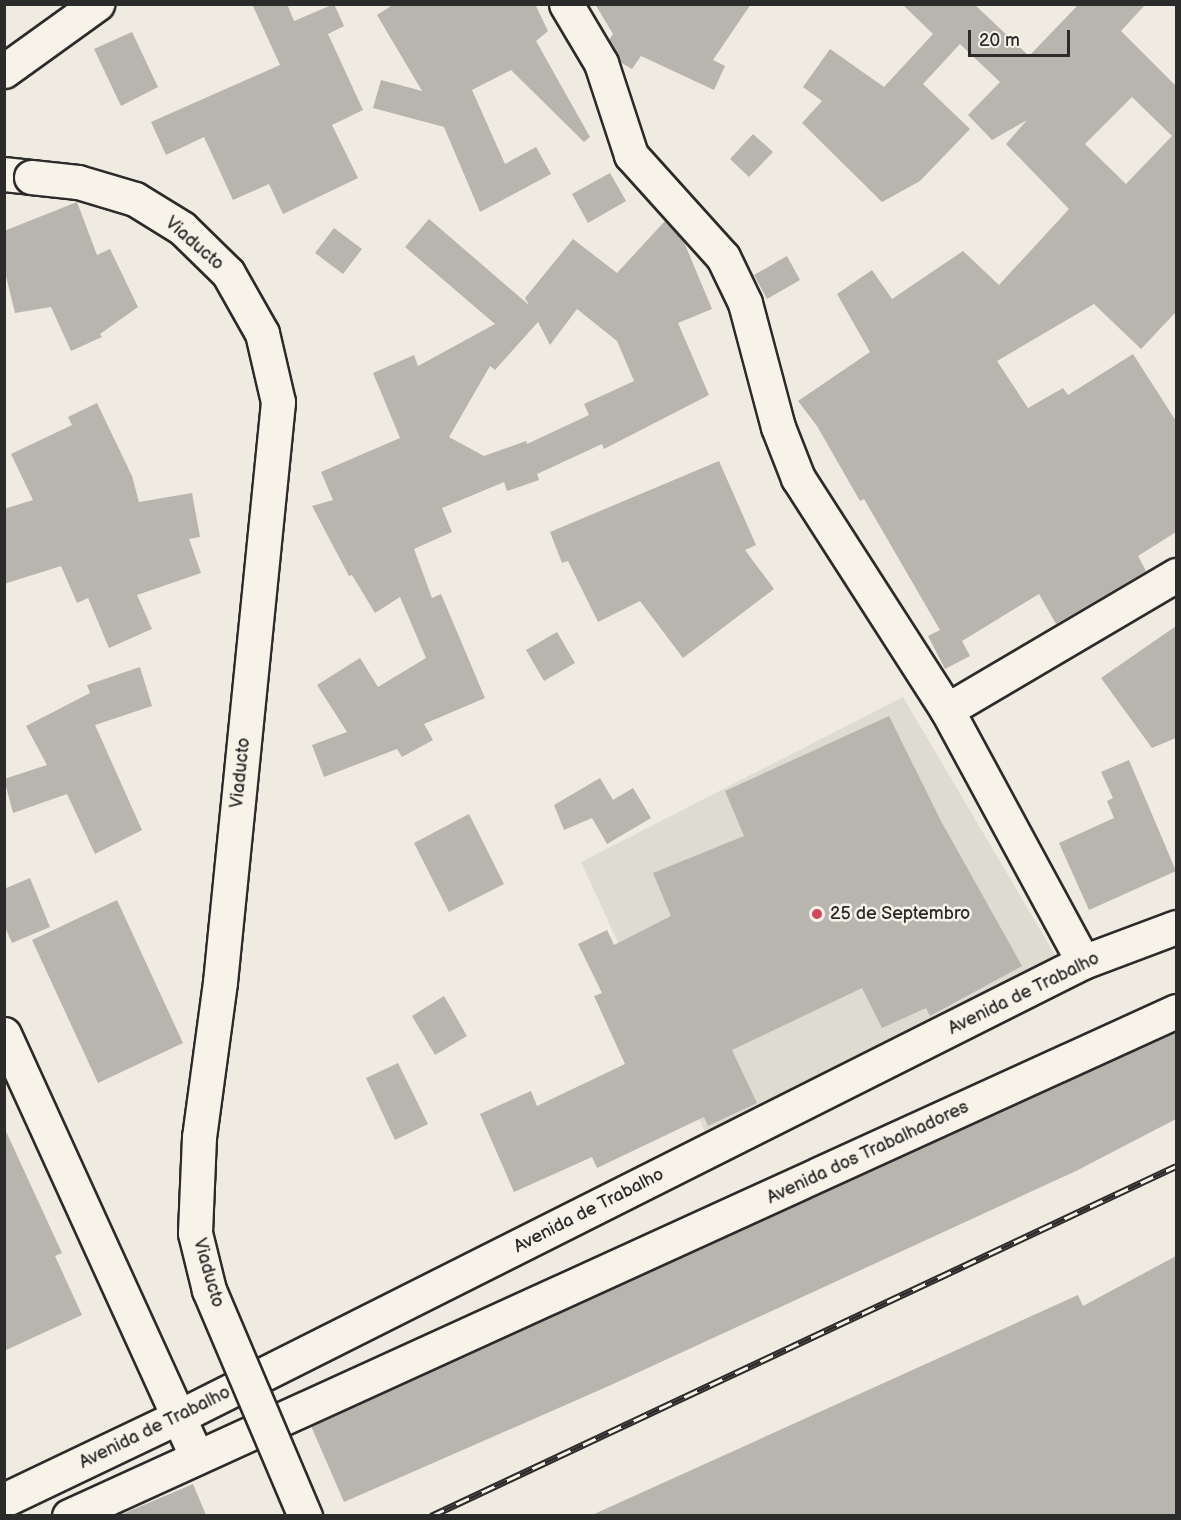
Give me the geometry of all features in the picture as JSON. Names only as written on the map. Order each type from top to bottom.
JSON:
[{"type":"main road","points":[[4,71],[97,4]]},
{"type":"main road","points":[[566,4],[601,63],[631,154],[723,257],[745,303],[778,427],[798,478],[947,710],[1083,963]]},
{"type":"main road","name":"Viaducto","points":[[4,174],[78,182],[135,199],[182,228],[228,273],[262,333],[278,402],[220,982],[199,1137],[195,1233],[209,1290],[305,1515]]},
{"type":"main road","points":[[947,710],[1176,575]]},
{"type":"main road","name":"Avenida de Trabalho","points":[[4,1500],[178,1417],[1083,963],[1176,927]]},
{"type":"main road","name":"Avenida dos Trabalhadores","points":[[196,1455],[558,1293],[1176,1011]]},
{"type":"main road","points":[[4,1034],[196,1455],[69,1515]]},
{"type":"shaded area","name":"25 de Septembro","points":[[903,697],[1061,965],[708,1138],[581,862]]},
{"type":"building","points":[[252,4],[287,4],[294,21],[334,4],[344,26],[328,34],[363,110],[332,125],[358,178],[283,214],[269,184],[233,200],[204,137],[166,155],[151,122],[280,65]]},
{"type":"building","points":[[394,4],[535,4],[548,31],[536,41],[590,137],[584,142],[511,70],[472,90],[505,164],[536,147],[551,174],[480,212],[444,127],[373,108],[381,80],[422,91],[377,15]]},
{"type":"building","points":[[595,4],[751,4],[713,60],[725,66],[714,90],[641,56],[632,69],[620,62],[609,40],[613,34]]},
{"type":"building","points":[[902,4],[974,4],[1029,56],[1079,4],[1146,4],[1121,31],[1176,86],[1176,312],[1141,349],[1094,304],[997,361],[1028,408],[1063,388],[1068,395],[1133,354],[1176,421],[1176,532],[1138,556],[1146,571],[1056,624],[1039,594],[962,641],[970,656],[945,669],[928,636],[940,630],[864,499],[860,501],[817,426],[798,401],[870,352],[837,294],[872,270],[892,299],[963,251],[999,285],[1069,209],[1006,144],[1027,120],[992,140],[968,115],[1000,82],[960,44],[923,84],[970,129],[920,181],[882,202],[802,123],[822,101],[803,87],[830,49],[884,87],[933,34]],"holes":[[[1132,97],[1172,136],[1126,184],[1085,144]]]},
{"type":"building","points":[[132,32],[158,87],[121,106],[94,49]]},
{"type":"building","points":[[753,134],[773,152],[749,177],[730,159]]},
{"type":"building","points":[[610,173],[626,201],[588,223],[572,194]]},
{"type":"building","points":[[77,202],[97,255],[110,249],[138,307],[100,334],[102,337],[71,351],[51,307],[15,313],[4,268],[4,231]]},
{"type":"building","points":[[429,219],[529,305],[525,298],[573,239],[617,273],[665,221],[684,242],[712,309],[678,323],[709,395],[604,449],[602,444],[537,474],[539,480],[507,491],[504,482],[442,508],[452,532],[414,549],[432,598],[441,594],[485,698],[424,724],[433,740],[402,757],[397,749],[324,777],[312,745],[347,732],[317,685],[360,658],[378,687],[426,658],[400,597],[375,613],[352,575],[349,576],[312,506],[333,500],[321,472],[400,438],[373,373],[414,355],[418,366],[495,324],[405,247]],"holes":[[[577,309],[617,341],[634,381],[584,404],[589,415],[527,444],[526,441],[484,456],[449,437],[490,366],[495,370],[538,322],[550,345]]]},
{"type":"building","points":[[334,228],[362,249],[343,274],[315,253]]},
{"type":"building","points":[[787,256],[800,280],[767,299],[754,275]]},
{"type":"building","points":[[97,403],[132,476],[139,502],[192,493],[200,537],[189,539],[201,573],[137,595],[152,629],[109,648],[88,598],[77,603],[61,566],[4,584],[4,509],[33,500],[11,454],[72,425],[68,417]]},
{"type":"building","points":[[719,461],[756,545],[745,550],[774,589],[683,658],[640,601],[598,622],[568,561],[562,563],[550,532]]},
{"type":"building","points":[[1176,626],[1176,738],[1152,748],[1101,678]]},
{"type":"building","points":[[557,632],[575,663],[544,681],[526,650]]},
{"type":"building","points":[[140,667],[152,706],[95,725],[142,830],[95,854],[67,794],[13,813],[4,779],[47,765],[26,726],[90,693],[87,685]]},
{"type":"building","name":"25 de Septembro","points":[[889,716],[941,821],[1022,966],[930,1016],[926,1008],[882,1028],[862,988],[732,1050],[757,1103],[708,1126],[704,1117],[597,1168],[592,1157],[514,1192],[480,1114],[531,1091],[537,1106],[625,1064],[594,996],[602,993],[578,944],[607,930],[614,945],[671,916],[653,873],[744,836],[725,791]]},
{"type":"building","points":[[1129,760],[1176,871],[1089,910],[1059,843],[1114,818],[1107,801],[1113,798],[1101,772]]},
{"type":"building","points":[[600,778],[613,800],[633,788],[651,818],[607,844],[592,818],[564,830],[554,805]]},
{"type":"building","points":[[469,814],[504,884],[449,912],[414,843]]},
{"type":"building","points":[[30,878],[50,927],[12,943],[4,925],[4,889]]},
{"type":"building","points":[[117,900],[183,1043],[98,1083],[32,940]]},
{"type":"building","points":[[444,996],[467,1036],[435,1055],[412,1016]]},
{"type":"building","points":[[1176,1031],[1176,1119],[1076,1171],[611,1385],[344,1502],[311,1426]]},
{"type":"building","points":[[398,1063],[428,1124],[395,1140],[366,1078]]},
{"type":"building","points":[[4,1127],[62,1253],[55,1256],[82,1315],[4,1351]]},
{"type":"building","points":[[1176,1256],[1176,1515],[592,1515],[1078,1295],[1083,1306]]},
{"type":"building","points":[[193,1484],[206,1515],[120,1515]]},
{"type":"railway","points":[[431,1516],[1176,1166]]},
{"type":"place","name":"25 de Septembro","points":[[817,914]]}]
